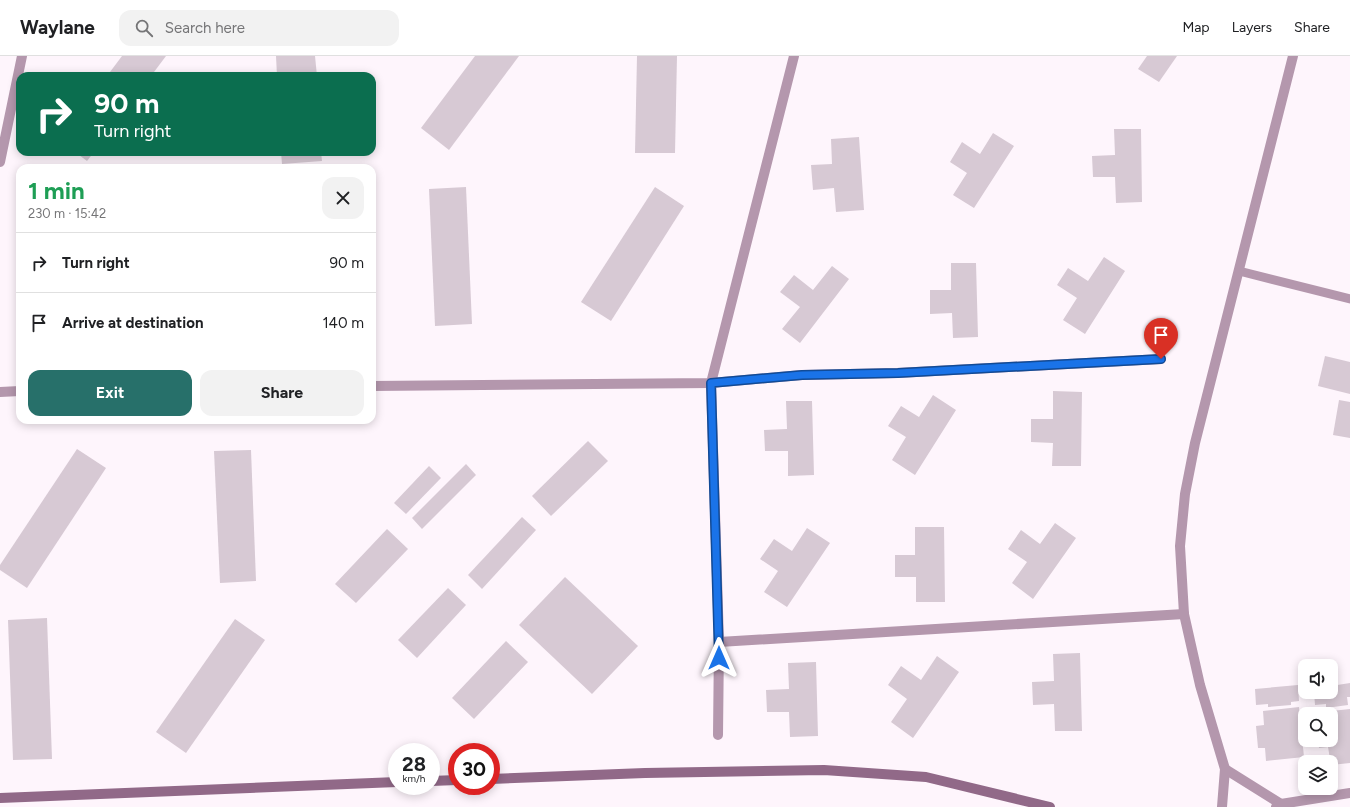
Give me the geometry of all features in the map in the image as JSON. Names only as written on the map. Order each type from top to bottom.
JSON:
[{"type":"main road","points":[[500,779],[645,773],[824,770],[926,777],[1050,807]]},
{"type":"main road","points":[[0,798],[388,782]]},
{"type":"street","points":[[19,72],[22,56]]},
{"type":"street","points":[[718,735],[719,642],[711,383],[794,56]]},
{"type":"street","points":[[1222,807],[1225,768],[1200,685],[1184,614],[1180,546],[1185,494],[1197,436],[1294,56]]},
{"type":"street","points":[[0,162],[16,85]]},
{"type":"street","points":[[376,386],[711,383],[802,375],[898,373],[1161,359]]},
{"type":"street","points":[[0,392],[16,391]]},
{"type":"street","points":[[719,642],[1184,614]]},
{"type":"street","points":[[1225,768],[1279,806],[1350,793]]},
{"type":"lane","points":[[1239,271],[1350,299]]},
{"type":"building","points":[[122,56],[166,56],[154,72],[110,72]]},
{"type":"building","points":[[276,56],[315,56],[317,72],[277,72]]},
{"type":"building","points":[[475,56],[519,56],[449,150],[421,128]]},
{"type":"building","points":[[637,56],[677,56],[675,153],[635,153]]},
{"type":"building","points":[[1147,56],[1177,56],[1159,82],[1138,69]]},
{"type":"building","points":[[1114,129],[1141,129],[1142,202],[1116,203],[1115,177],[1093,177],[1092,156],[1115,155]]},
{"type":"building","points":[[993,133],[1014,146],[974,208],[953,195],[967,173],[950,162],[962,142],[980,154]]},
{"type":"building","points":[[859,137],[864,210],[836,212],[834,188],[813,190],[811,165],[832,164],[831,139]]},
{"type":"building","points":[[80,156],[91,156],[87,161]]},
{"type":"building","points":[[281,156],[321,156],[322,161],[282,164]]},
{"type":"building","points":[[466,187],[472,324],[435,326],[429,189]]},
{"type":"building","points":[[655,187],[684,206],[611,321],[581,302]]},
{"type":"building","points":[[1104,257],[1125,271],[1085,334],[1063,320],[1077,298],[1057,285],[1068,268],[1088,281]]},
{"type":"building","points":[[951,263],[976,263],[978,337],[953,338],[952,313],[930,314],[930,290],[951,290]]},
{"type":"building","points":[[832,266],[849,279],[800,343],[782,329],[800,307],[780,292],[794,275],[813,290]]},
{"type":"building","points":[[1325,356],[1350,362],[1350,394],[1318,386]]},
{"type":"building","points":[[1053,391],[1082,392],[1081,466],[1052,466],[1053,443],[1031,442],[1031,419],[1053,419]]},
{"type":"building","points":[[933,395],[956,410],[915,475],[892,460],[906,437],[888,426],[901,406],[919,417]]},
{"type":"building","points":[[1339,400],[1350,402],[1350,438],[1333,435]]},
{"type":"building","points":[[786,401],[812,401],[814,475],[788,476],[788,451],[765,451],[764,430],[787,429]]},
{"type":"building","points":[[588,441],[608,461],[551,516],[532,496]]},
{"type":"building","points":[[77,449],[106,468],[27,588],[0,570],[0,565]]},
{"type":"building","points":[[251,450],[256,581],[220,583],[214,451]]},
{"type":"building","points":[[466,464],[476,475],[422,529],[412,518]]},
{"type":"building","points":[[429,466],[441,478],[406,514],[394,503]]},
{"type":"building","points":[[522,517],[536,530],[482,589],[468,575]]},
{"type":"building","points":[[1055,523],[1076,538],[1033,599],[1012,583],[1027,562],[1008,549],[1021,530],[1040,544]]},
{"type":"building","points":[[915,527],[944,527],[945,602],[916,602],[916,577],[895,577],[895,555],[915,555]]},
{"type":"building","points":[[807,528],[830,543],[787,607],[764,592],[778,571],[760,559],[774,539],[792,551]]},
{"type":"building","points":[[387,529],[408,549],[356,603],[335,584]]},
{"type":"building","points":[[565,577],[638,646],[592,694],[519,625]]},
{"type":"building","points":[[448,588],[466,605],[417,658],[398,640]]},
{"type":"building","points":[[47,618],[52,759],[13,760],[8,620]]},
{"type":"building","points":[[235,619],[265,640],[186,753],[156,732]]},
{"type":"building","points":[[506,641],[528,662],[474,719],[452,698]]},
{"type":"building","points":[[1080,653],[1082,731],[1055,731],[1054,704],[1033,705],[1032,682],[1054,681],[1053,654]]},
{"type":"building","points":[[937,656],[959,672],[913,738],[891,722],[907,699],[888,685],[901,666],[921,680]]},
{"type":"building","points":[[816,662],[818,736],[790,737],[789,712],[767,712],[766,690],[789,689],[788,663]]},
{"type":"building","points":[[1350,683],[1350,697],[1347,697],[1348,705],[1326,707],[1326,704],[1315,705],[1315,699],[1338,699],[1338,685]]},
{"type":"building","points":[[1298,685],[1299,701],[1291,702],[1291,705],[1268,707],[1268,704],[1256,705],[1255,689]]},
{"type":"building","points":[[1298,707],[1298,747],[1303,747],[1304,755],[1298,755],[1298,758],[1266,761],[1265,748],[1258,748],[1256,726],[1264,725],[1263,711]]},
{"type":"building","points":[[1350,709],[1350,763],[1338,764],[1338,755],[1329,755],[1328,747],[1338,747],[1338,710]]},
{"type":"route","points":[[719,658],[711,383],[802,375],[898,373],[1161,359]]}]
